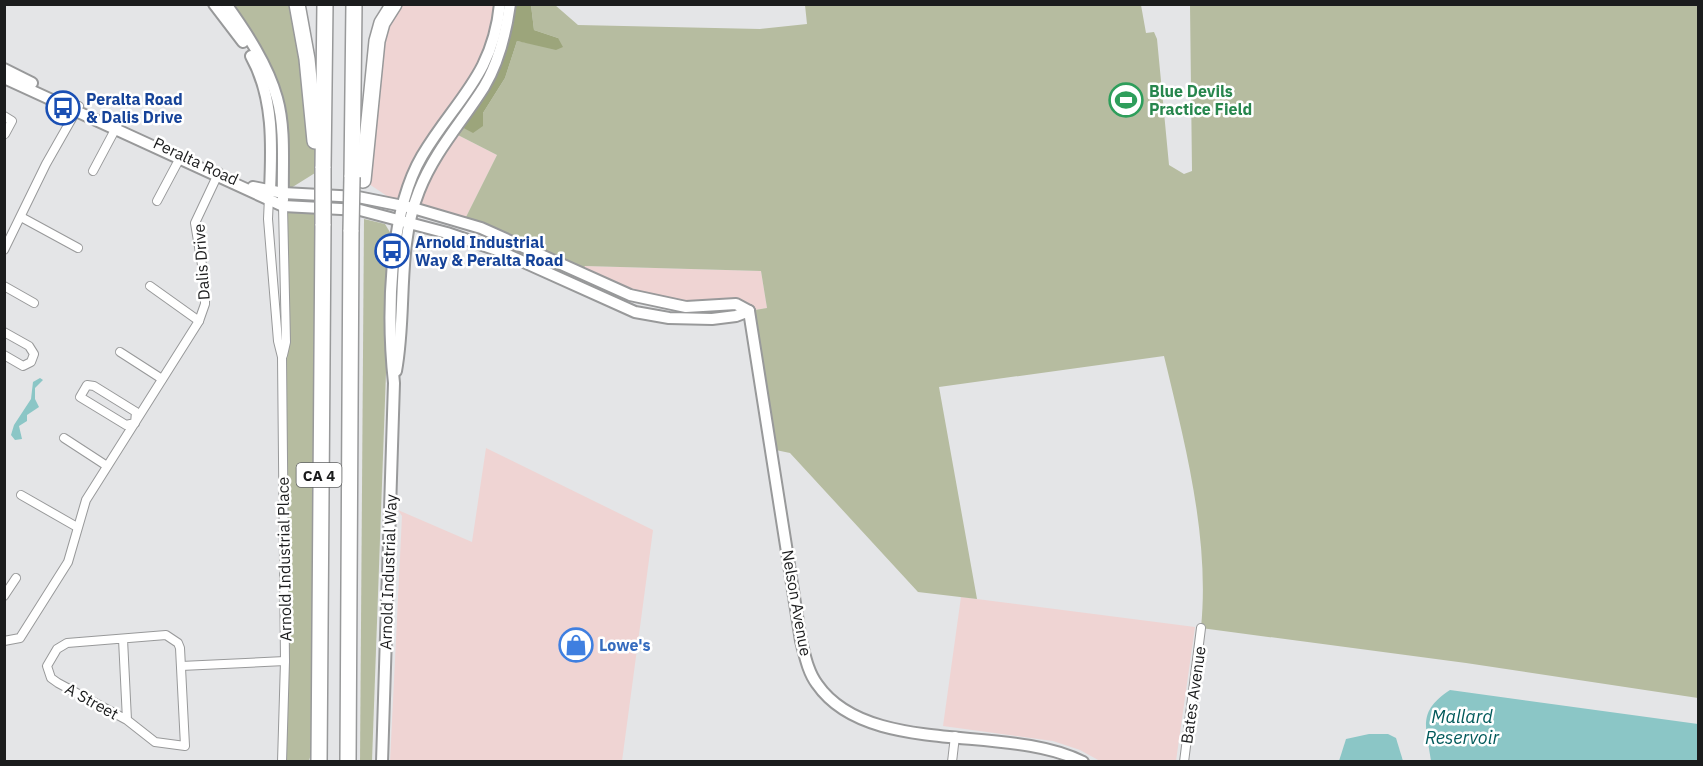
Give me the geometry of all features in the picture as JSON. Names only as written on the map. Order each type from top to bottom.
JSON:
[{"type":"highway","points":[[297,4],[307,59],[320,166]]},
{"type":"highway","name":"CA 4","points":[[319,762],[323,221],[320,166],[325,4]]},
{"type":"highway","points":[[354,4],[357,178]]},
{"type":"highway","points":[[357,178],[377,41],[382,23],[394,4]]},
{"type":"highway","name":"CA 4","points":[[348,762],[352,316],[357,178]]},
{"type":"highway","points":[[350,718],[355,762]]},
{"type":"highway","points":[[309,762],[319,725]]},
{"type":"street","name":"Arnold Industrial Place","points":[[214,4],[242,41],[263,84],[271,126],[270,196],[278,341],[282,357],[285,661],[282,762]]},
{"type":"street","name":"Arnold Industrial Place","points":[[226,4],[267,72],[277,97],[281,120],[286,342],[282,357]]},
{"type":"street","name":"Arnold Industrial Way","points":[[382,762],[394,383],[400,349],[409,225],[407,207],[422,157],[472,88],[486,60],[500,4]]},
{"type":"street","name":"Arnold Industrial Way","points":[[394,383],[390,348],[398,222],[431,164],[489,76],[497,59],[510,4]]},
{"type":"street","name":"Peralta Road","points":[[4,69],[78,109]]},
{"type":"street","name":"Peralta Road","points":[[4,78],[78,109],[218,175],[250,186],[270,196],[283,206],[360,210],[409,225],[447,233],[497,250],[635,312],[669,318],[712,319],[736,316],[749,311]]},
{"type":"street","points":[[4,249],[46,164],[78,109]]},
{"type":"street","points":[[4,117],[12,121],[5,134]]},
{"type":"street","points":[[93,171],[116,127]]},
{"type":"street","points":[[158,201],[181,157]]},
{"type":"street","name":"Dalis Drive","points":[[4,641],[20,638],[68,562],[86,500],[199,321],[205,304],[205,283],[195,223],[218,175]]},
{"type":"street","name":"Peralta Road","points":[[270,196],[283,193],[358,197],[407,207],[481,228],[580,274],[647,301],[686,307],[736,304],[749,311]]},
{"type":"street","points":[[21,217],[78,249]]},
{"type":"street","points":[[4,286],[34,303]]},
{"type":"street","name":"Dalis Drive","points":[[150,286],[199,321]]},
{"type":"street","name":"Nelson Avenue","points":[[749,311],[798,625],[810,671],[831,701],[854,717],[869,723],[1053,750],[1083,762]]},
{"type":"street","points":[[4,332],[29,346],[34,354],[31,362],[23,366],[4,355]]},
{"type":"street","points":[[120,352],[162,379]]},
{"type":"street","points":[[87,385],[94,386],[136,412],[135,423],[126,425],[86,403],[80,397],[82,389],[87,385]]},
{"type":"street","points":[[64,438],[107,466]]},
{"type":"street","points":[[21,495],[77,527]]},
{"type":"street","points":[[4,596],[16,578]]},
{"type":"street","name":"Bates Avenue","points":[[1184,762],[1201,628]]},
{"type":"street","name":"A Street","points":[[166,635],[178,643],[181,666],[186,746],[155,742],[127,720],[58,683],[51,678],[48,671],[49,660],[67,643],[166,635]]},
{"type":"street","name":"A Street","points":[[123,639],[127,720]]},
{"type":"street","points":[[181,666],[285,661]]},
{"type":"street","points":[[952,762],[955,736]]},
{"type":"shaded area","points":[[394,4],[500,5],[494,36],[438,134],[402,206],[363,180],[377,41]]},
{"type":"shaded area","points":[[452,132],[497,155],[463,223],[413,208]]},
{"type":"shaded area","points":[[585,266],[761,271],[767,308],[749,311],[736,304],[686,307],[580,274]]},
{"type":"shaded area","points":[[486,448],[653,530],[622,761],[390,762],[402,516],[398,510],[472,542]]},
{"type":"shaded area","points":[[961,597],[1195,627],[1176,761],[1100,761],[1080,750],[1053,741],[943,726]]},
{"type":"green space","points":[[226,5],[297,5],[323,168],[283,193],[277,97]]},
{"type":"green space","points":[[510,5],[531,5],[534,30],[558,38],[563,47],[556,50],[517,41],[505,78],[483,113],[483,126],[473,133],[458,125],[485,85]]},
{"type":"green space","points":[[531,5],[555,5],[578,25],[760,29],[807,24],[805,5],[1141,5],[1146,33],[1154,32],[1157,39],[1169,165],[1184,174],[1192,171],[1190,5],[1698,5],[1698,698],[1466,663],[1201,628],[1203,594],[1199,526],[1187,457],[1164,356],[939,387],[977,599],[918,592],[790,453],[771,449],[749,311],[767,308],[761,271],[585,266],[580,274],[463,223],[497,155],[452,132],[483,113],[505,78],[517,41],[534,44],[558,38],[534,30]]},
{"type":"green space","points":[[283,206],[320,208],[319,725],[309,761],[282,762]]},
{"type":"green space","points":[[364,219],[385,224],[391,234],[372,761],[360,762]]},
{"type":"water","points":[[40,378],[43,380],[35,388],[35,399],[39,407],[27,415],[27,421],[19,426],[22,439],[15,440],[11,435],[14,425],[31,399],[33,382]]},
{"type":"water","name":"Mallard Reservoir","points":[[1450,690],[1698,724],[1698,761],[1431,761],[1426,729],[1428,713],[1432,705]]},
{"type":"water","points":[[1369,734],[1388,734],[1396,738],[1403,761],[1339,761],[1346,739]]},
{"type":"place","name":"Blue Devils Practice Field","points":[[1126,100]]},
{"type":"place","name":"Peralta Road & Dalis Drive","points":[[63,108]]},
{"type":"place","name":"Arnold Industrial Way & Peralta Road","points":[[392,251]]},
{"type":"place","name":"Lowe's","points":[[576,645]]}]
